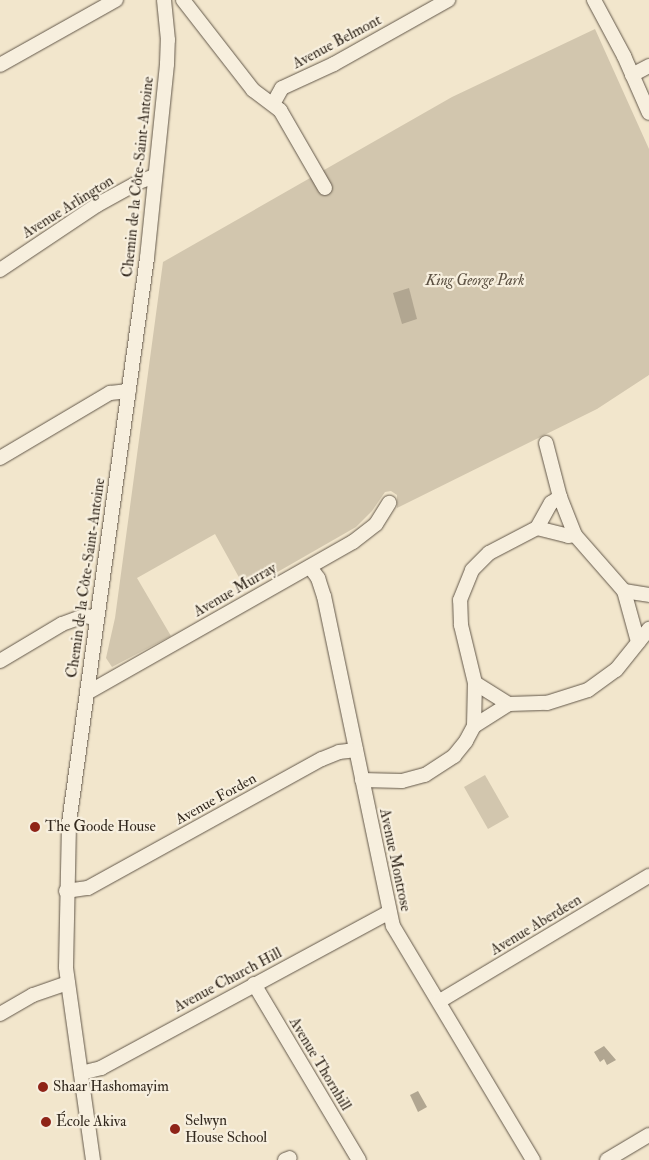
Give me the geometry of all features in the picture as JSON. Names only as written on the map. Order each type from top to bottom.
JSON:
[{"type":"street","points":[[0,65],[116,0]]},
{"type":"street","name":"Chemin de la Côte-Saint-Antoine","points":[[93,1160],[68,984],[66,891],[69,823],[129,391],[155,176],[168,49],[164,0]]},
{"type":"street","points":[[183,0],[253,90],[280,110],[325,188]]},
{"type":"street","name":"Avenue Belmont","points":[[273,104],[282,88],[334,64],[448,0]]},
{"type":"street","points":[[594,0],[649,113]]},
{"type":"street","points":[[632,75],[649,66]]},
{"type":"street","name":"Avenue Arlington","points":[[0,270],[97,205],[138,182],[155,176]]},
{"type":"street","points":[[0,458],[110,393],[129,391]]},
{"type":"street","points":[[546,444],[560,497],[575,534],[624,591],[638,642]]},
{"type":"street","points":[[362,780],[402,781],[425,775],[454,756],[466,741],[474,726],[475,683],[461,625],[459,610],[462,591],[472,570],[485,556],[536,528],[551,503],[560,497]]},
{"type":"street","name":"Avenue Murray","points":[[87,693],[367,533],[376,524],[389,504]]},
{"type":"street","points":[[536,528],[568,536],[575,534]]},
{"type":"street","name":"Avenue Montrose","points":[[310,566],[318,578],[324,596],[393,926],[440,1001],[533,1160]]},
{"type":"street","points":[[624,591],[649,595]]},
{"type":"street","points":[[0,661],[62,624],[84,616],[96,618]]},
{"type":"street","points":[[474,726],[509,704],[547,703],[588,690],[616,670],[649,629]]},
{"type":"street","points":[[475,683],[509,704]]},
{"type":"street","name":"Avenue Forden","points":[[66,891],[78,891],[93,886],[322,759],[338,752],[356,750]]},
{"type":"street","name":"Avenue Aberdeen","points":[[440,1001],[649,876]]},
{"type":"street","name":"Avenue Church Hill","points":[[82,1073],[101,1068],[389,912]]},
{"type":"street","points":[[0,1014],[33,995],[68,984]]},
{"type":"street","name":"Avenue Thornhill","points":[[254,984],[359,1160]]},
{"type":"street","points":[[607,1160],[649,1135]]},
{"type":"green space","name":"King George Park","points":[[595,29],[649,149],[649,375],[597,409],[397,508],[397,495],[391,491],[385,492],[372,511],[356,527],[246,590],[215,534],[137,578],[171,636],[112,667],[106,658],[115,618],[163,262],[452,97]]},
{"type":"green space","points":[[485,775],[509,817],[488,829],[464,787]]},
{"type":"shaded area","points":[[409,288],[417,319],[402,324],[393,293]]},
{"type":"shaded area","points":[[604,1046],[616,1060],[607,1065],[604,1059],[600,1062],[594,1052]]},
{"type":"shaded area","points":[[418,1091],[427,1107],[418,1112],[410,1095]]},
{"type":"place","name":"The Goode House","points":[[35,827]]},
{"type":"place","name":"Shaar Hashomayim","points":[[43,1087]]},
{"type":"place","name":"École Akiva","points":[[46,1122]]},
{"type":"place","name":"Selwyn House School","points":[[175,1129]]}]
